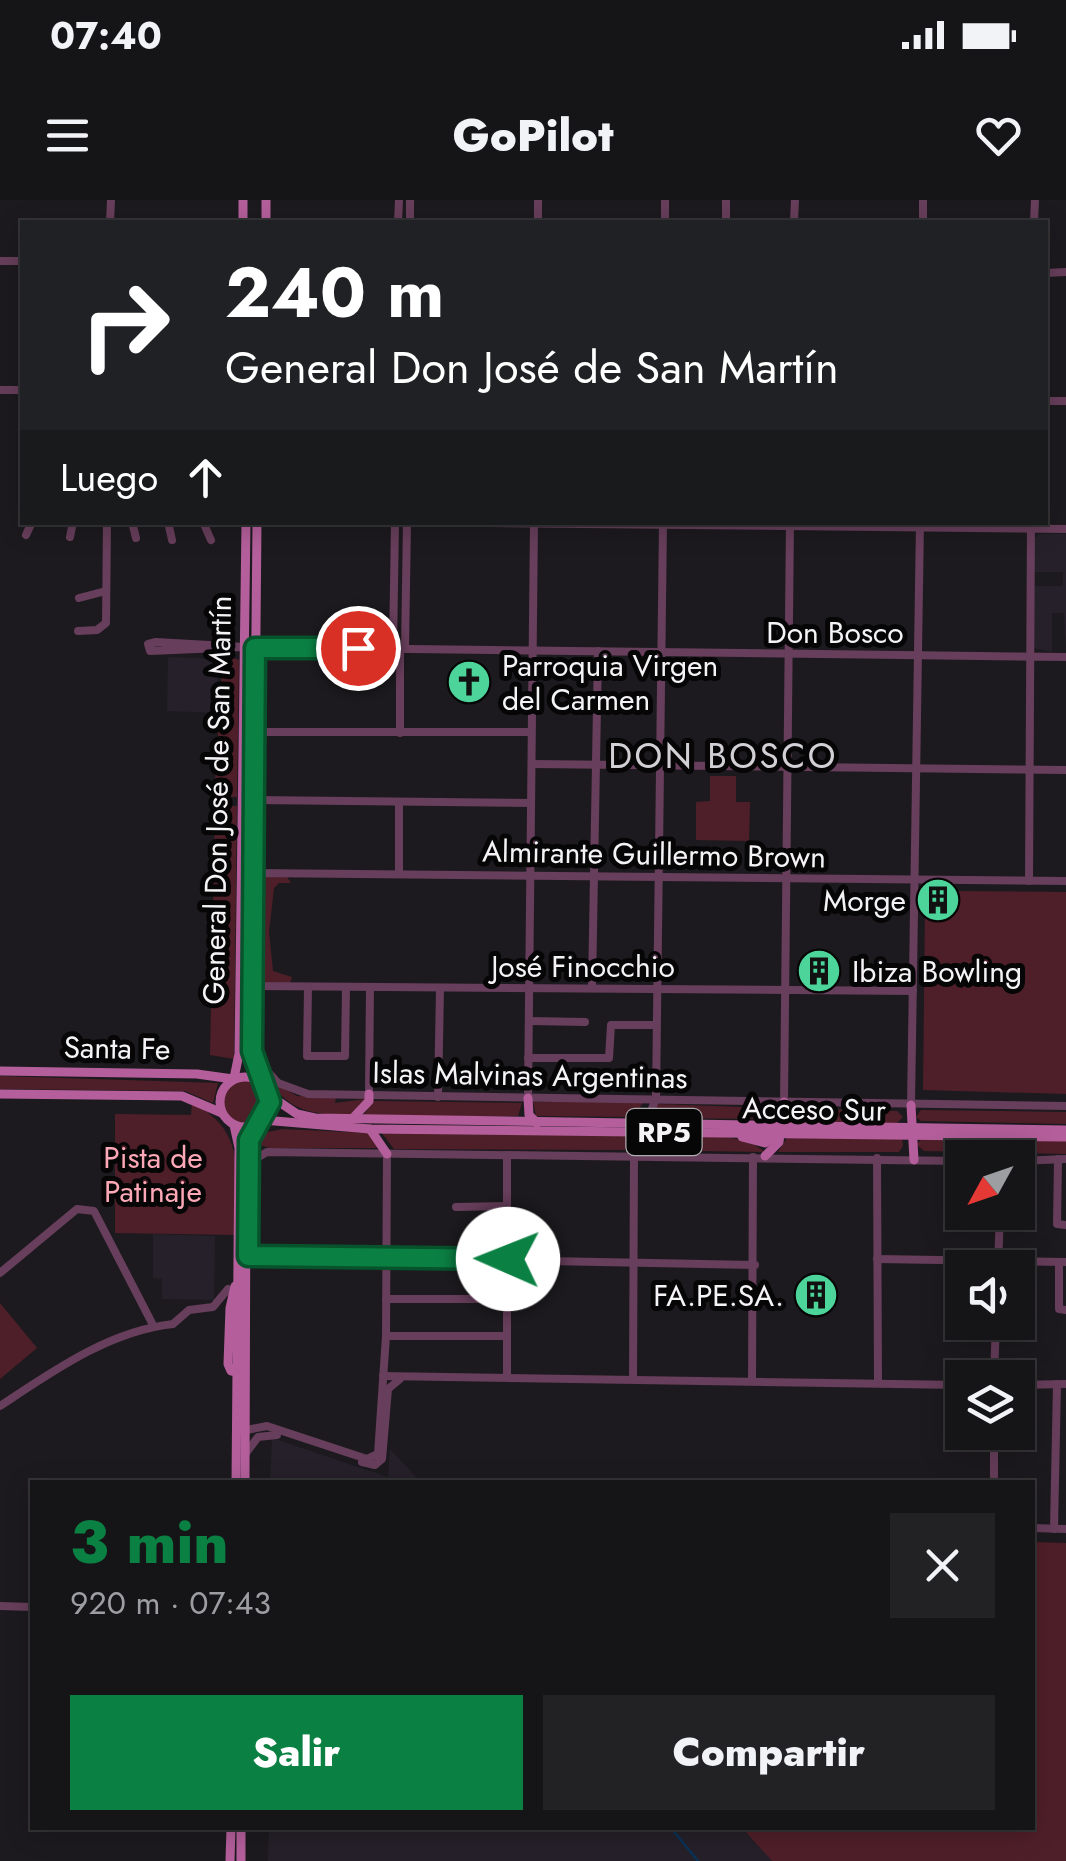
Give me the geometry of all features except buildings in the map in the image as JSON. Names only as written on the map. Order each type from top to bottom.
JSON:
[{"type":"main road","name":"General Don José de San Martín","points":[[246,525],[255,732],[252,1051],[260,1081]]},
{"type":"main road","name":"General Don José de San Martín","points":[[234,1079],[257,525]]},
{"type":"main road","name":"Santa Fe","points":[[0,1072],[197,1074],[234,1079]]},
{"type":"main road","points":[[245,1480],[239,1148],[234,1125],[222,1113],[222,1090],[234,1079],[260,1081]]},
{"type":"main road","name":"RP5","points":[[260,1081],[270,1095]]},
{"type":"main road","name":"Santa Fe","points":[[0,1094],[182,1096],[222,1113]]},
{"type":"main road","points":[[352,1119],[370,1094]]},
{"type":"main road","points":[[236,1480],[248,1256],[246,1167],[270,1095]]},
{"type":"main road","name":"Acceso Sur","points":[[270,1095],[305,1118],[537,1123],[732,1133],[781,1130]]},
{"type":"main road","points":[[528,1098],[529,1115],[537,1123]]},
{"type":"main road","points":[[765,1156],[776,1149],[784,1102]]},
{"type":"main road","points":[[911,1105],[914,1160]]},
{"type":"main road","name":"RP5","points":[[234,1125],[258,1123]]},
{"type":"main road","name":"Acceso Sur","points":[[258,1123],[370,1129],[1066,1134]]},
{"type":"main road","points":[[370,1129],[387,1154]]},
{"type":"main road","points":[[239,1274],[228,1364],[242,1372]]},
{"type":"main road","points":[[230,1830],[230,1861]]},
{"type":"main road","points":[[241,1830],[241,1861]]},
{"type":"street","points":[[26,535],[31,525]]},
{"type":"street","points":[[70,537],[72,525]]},
{"type":"street","points":[[78,630],[97,630],[106,623],[107,525]]},
{"type":"street","points":[[133,525],[136,538]]},
{"type":"street","points":[[169,525],[172,540]]},
{"type":"street","points":[[204,525],[210,540]]},
{"type":"street","points":[[397,525],[400,734]]},
{"type":"street","points":[[399,649],[406,525]]},
{"type":"street","points":[[528,1098],[534,525]]},
{"type":"street","points":[[634,1379],[634,1157],[656,1098],[663,525]]},
{"type":"street","points":[[784,1102],[790,525]]},
{"type":"street","points":[[911,1105],[920,525],[1066,529]]},
{"type":"street","points":[[1028,881],[1030,526]]},
{"type":"street","points":[[80,598],[106,591]]},
{"type":"street","name":"Don Bosco","points":[[250,647],[152,652],[147,647],[154,641],[250,647],[1066,656]]},
{"type":"street","points":[[592,987],[598,651]]},
{"type":"street","points":[[255,732],[532,732]]},
{"type":"street","points":[[532,764],[1066,770]]},
{"type":"street","points":[[255,800],[399,805],[531,803]]},
{"type":"street","points":[[398,873],[399,805]]},
{"type":"street","name":"Almirante Guillermo Brown","points":[[242,873],[1066,881]]},
{"type":"street","name":"José Finocchio","points":[[252,986],[914,991]]},
{"type":"street","points":[[308,986],[308,1056],[345,1056],[346,987]]},
{"type":"street","points":[[370,987],[370,1094]]},
{"type":"street","points":[[438,1098],[440,988]]},
{"type":"street","points":[[529,1021],[585,1022]]},
{"type":"street","points":[[528,1058],[609,1058],[612,1025],[655,1026]]},
{"type":"street","name":"Islas Malvinas Argentinas","points":[[252,1051],[271,1078],[300,1094],[1066,1106]]},
{"type":"street","points":[[246,1167],[256,1154],[267,1152],[945,1161]]},
{"type":"street","points":[[378,1459],[386,1336],[387,1154]]},
{"type":"street","points":[[507,1377],[508,1155]]},
{"type":"street","points":[[752,1380],[753,1157]]},
{"type":"street","points":[[877,1158],[878,1382]]},
{"type":"street","points":[[1035,1160],[1062,1159],[1057,1224],[1066,1225]]},
{"type":"street","points":[[456,1207],[507,1206]]},
{"type":"street","points":[[0,1273],[77,1209],[94,1210],[153,1325]]},
{"type":"street","points":[[248,1256],[755,1266]]},
{"type":"street","points":[[877,1258],[945,1261]]},
{"type":"street","points":[[1035,1263],[1062,1262],[1059,1309],[1066,1310]]},
{"type":"street","points":[[0,1406],[70,1359],[153,1325],[173,1324],[188,1310],[214,1307],[228,1289],[234,1292]]},
{"type":"street","points":[[386,1299],[508,1299]]},
{"type":"street","points":[[386,1336],[507,1336]]},
{"type":"street","points":[[382,1376],[945,1384]]},
{"type":"street","points":[[246,1453],[258,1436],[270,1433],[372,1465],[378,1459],[388,1388],[393,1381],[409,1376]]},
{"type":"street","points":[[1035,1385],[1062,1384],[1054,1529]]},
{"type":"street","points":[[236,1433],[267,1426],[367,1459],[378,1459]]},
{"type":"street","points":[[994,1450],[994,1480]]},
{"type":"street","points":[[1035,1528],[1066,1529]]},
{"type":"street","points":[[0,1606],[30,1607]]},
{"type":"shaded area","points":[[1039,534],[1066,534],[1066,652],[1064,613],[1052,613],[1052,652],[1033,648],[1034,586],[1063,586],[1063,572],[1034,572],[1034,539]]},
{"type":"shaded area","points":[[168,657],[218,659],[217,713],[167,711]]},
{"type":"shaded area","points":[[153,1234],[215,1236],[214,1300],[162,1299],[162,1279],[153,1278]]},
{"type":"shaded area","points":[[272,1438],[388,1477],[390,1449],[419,1480],[270,1480]]},
{"type":"shaded area","points":[[269,1830],[744,1830],[772,1861],[268,1861]]},
{"type":"green space","points":[[223,654],[239,660],[237,797],[214,797]]},
{"type":"green space","points":[[710,776],[736,776],[736,802],[750,802],[749,841],[696,840],[696,802],[710,801]]},
{"type":"green space","points":[[215,806],[237,806],[234,1059],[210,1055]]},
{"type":"green space","points":[[263,876],[287,877],[291,883],[279,883],[274,888],[269,932],[273,971],[292,977],[290,983],[266,982],[257,973],[258,881]]},
{"type":"green space","points":[[951,891],[1066,892],[1066,1094],[923,1090],[925,907],[951,907]]},
{"type":"green space","points":[[0,1076],[218,1083],[213,1103],[185,1091],[0,1089]]},
{"type":"green space","points":[[268,1080],[297,1096],[336,1097],[335,1103],[366,1099],[350,1115],[314,1112],[285,1099]]},
{"type":"green space","points":[[244,1081],[259,1087],[265,1102],[259,1117],[244,1123],[229,1117],[223,1102],[229,1087]]},
{"type":"green space","points":[[373,1101],[522,1103],[518,1116],[363,1116]]},
{"type":"green space","points":[[533,1102],[643,1102],[635,1117],[536,1116]]},
{"type":"green space","name":"Pista de Patinaje","points":[[192,1103],[223,1128],[231,1143],[237,1176],[235,1235],[115,1233],[115,1114],[191,1115]]},
{"type":"green space","points":[[657,1104],[769,1108],[774,1114],[766,1119],[653,1118]]},
{"type":"green space","points":[[792,1108],[897,1111],[903,1117],[896,1124],[791,1122],[787,1114]]},
{"type":"green space","points":[[921,1110],[1066,1112],[1066,1124],[921,1121],[916,1117]]},
{"type":"green space","points":[[282,1129],[370,1133],[383,1148],[270,1148],[256,1144],[259,1134]]},
{"type":"green space","points":[[381,1132],[630,1135],[625,1150],[394,1149]]},
{"type":"green space","points":[[643,1135],[725,1137],[755,1145],[764,1152],[640,1150]]},
{"type":"green space","points":[[788,1136],[902,1138],[903,1146],[899,1152],[778,1152]]},
{"type":"green space","points":[[923,1138],[1066,1140],[1066,1154],[1035,1153],[1035,1140],[945,1140],[945,1151],[924,1151],[916,1144]]},
{"type":"green space","points":[[0,1303],[37,1348],[0,1379]]},
{"type":"green space","points":[[1035,1542],[1066,1543],[1066,1861],[772,1861],[744,1830],[1035,1830]]},
{"type":"waterway","points":[[673,1830],[698,1861]]},
{"type":"place","name":"Parroquia Virgen del Carmen","points":[[469,682]]},
{"type":"place","name":"Morge","points":[[938,900]]},
{"type":"place","name":"Ibiza Bowling","points":[[819,971]]},
{"type":"place","name":"FA.PE.SA.","points":[[816,1295]]},
{"type":"district","name":"DON BOSCO","points":[[723,756]]},
{"type":"route","points":[[358,648],[255,648],[252,1051],[260,1081],[270,1095],[270,1108],[263,1120],[253,1126],[249,1140],[248,1256],[508,1259]]}]
